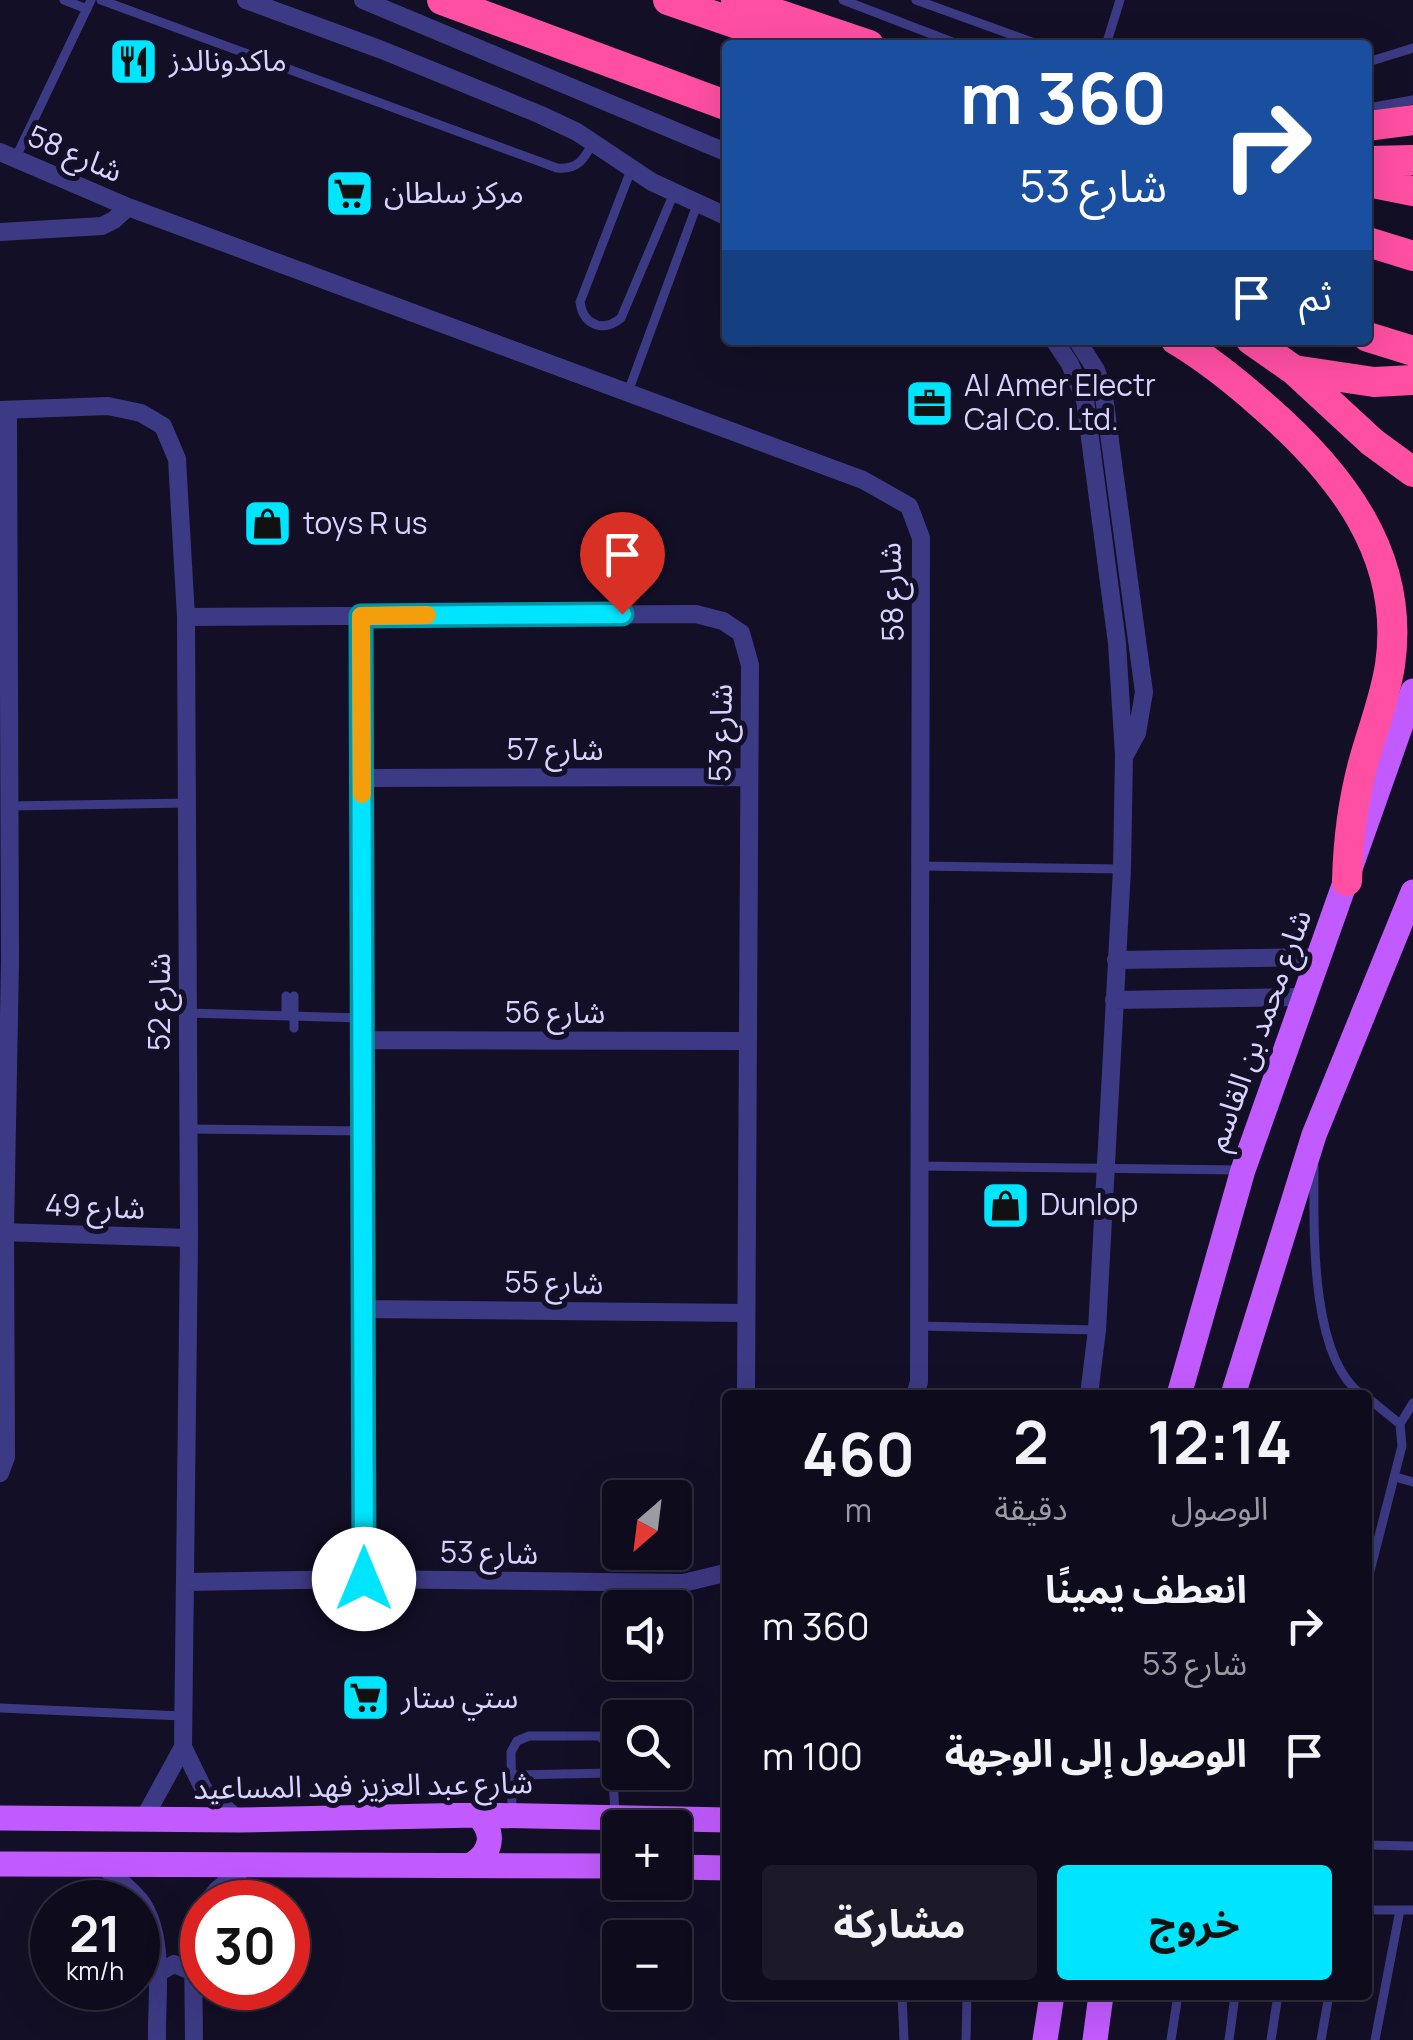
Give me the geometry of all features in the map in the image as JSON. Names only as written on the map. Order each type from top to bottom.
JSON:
[{"type":"highway","points":[[442,0],[722,104]]},
{"type":"highway","points":[[668,0],[784,40]]},
{"type":"highway","points":[[736,0],[854,40]]},
{"type":"highway","points":[[566,48],[630,84],[722,125]]},
{"type":"highway","points":[[1372,125],[1413,120]]},
{"type":"highway","points":[[1372,161],[1413,160]]},
{"type":"highway","points":[[1372,183],[1413,191]]},
{"type":"highway","points":[[1372,243],[1413,256]]},
{"type":"highway","points":[[1372,338],[1413,351]]},
{"type":"highway","points":[[1183,345],[1246,391],[1328,469],[1360,512],[1384,571],[1392,616],[1390,664],[1356,792],[1347,881]]},
{"type":"highway","points":[[1258,345],[1294,370],[1372,442],[1413,472]]},
{"type":"highway","points":[[1294,370],[1374,382],[1413,380]]},
{"type":"main road","name":"شارع محمد بن القاسم","points":[[1180,1390],[1243,1170],[1413,691]]},
{"type":"main road","points":[[1235,1390],[1314,1136],[1413,892]]},
{"type":"main road","points":[[473,1864],[483,1857],[490,1834],[486,1823],[476,1814]]},
{"type":"main road","name":"شارع عبد العزيز فهد المساعيد","points":[[0,1818],[239,1820],[476,1814],[602,1818]]},
{"type":"main road","name":"شارع عبد العزيز فهد المساعيد","points":[[692,1820],[722,1820]]},
{"type":"main road","points":[[0,1864],[602,1866]]},
{"type":"main road","points":[[692,1867],[722,1868]]},
{"type":"main road","points":[[1095,2040],[1100,2000]]},
{"type":"main road","points":[[1045,2040],[1048,2001]]},
{"type":"street","points":[[246,0],[523,108],[594,143],[631,170],[722,215]]},
{"type":"street","points":[[363,0],[722,150]]},
{"type":"street","name":"شارع 58","points":[[8,155],[128,206],[863,480],[909,506],[921,538],[917,1390]]},
{"type":"street","name":"شارع 58","points":[[0,232],[102,226],[128,206]]},
{"type":"street","points":[[1057,345],[1085,400],[1117,643],[1124,755],[1122,869],[1097,1330],[1090,1390]]},
{"type":"street","points":[[1080,345],[1103,389],[1144,692],[1137,733],[1124,755]]},
{"type":"street","name":"شارع 52","points":[[4,410],[108,406],[141,413],[162,426],[177,459],[186,616],[189,1238],[182,1716],[184,1747],[204,1790],[239,1820]]},
{"type":"street","points":[[0,1473],[6,1457],[2,1232],[10,806],[5,689],[4,410]]},
{"type":"street","name":"شارع 53","points":[[186,616],[696,614],[723,621],[741,633],[750,665],[746,1390]]},
{"type":"street","points":[[361,616],[364,1579]]},
{"type":"street","name":"شارع 57","points":[[362,778],[748,777]]},
{"type":"street","points":[[1116,960],[1319,957]]},
{"type":"street","points":[[1114,1000],[1304,996]]},
{"type":"street","name":"شارع 56","points":[[362,1040],[747,1041]]},
{"type":"street","name":"شارع 49","points":[[2,1232],[189,1238]]},
{"type":"street","name":"شارع 55","points":[[363,1309],[745,1312]]},
{"type":"street","name":"شارع 53","points":[[186,1582],[364,1579],[683,1583],[722,1571]]},
{"type":"street","points":[[143,1820],[184,1747]]},
{"type":"street","points":[[102,1864],[118,1880]]},
{"type":"street","points":[[229,1880],[249,1864]]},
{"type":"street","points":[[157,2010],[157,2040]]},
{"type":"street","points":[[194,2010],[194,2040]]},
{"type":"lane","points":[[8,155],[89,5],[64,0]]},
{"type":"lane","points":[[101,0],[557,168],[581,163],[594,143]]},
{"type":"lane","points":[[843,0],[947,40]]},
{"type":"lane","points":[[916,0],[1026,40]]},
{"type":"lane","points":[[1108,40],[1120,0]]},
{"type":"lane","points":[[1372,61],[1413,48]]},
{"type":"lane","points":[[1372,107],[1413,100]]},
{"type":"lane","points":[[631,170],[580,302],[586,320],[595,325],[614,324],[622,318],[674,193]]},
{"type":"lane","points":[[628,392],[696,204]]},
{"type":"lane","points":[[10,806],[187,803]]},
{"type":"lane","points":[[921,866],[1122,869]]},
{"type":"lane","points":[[290,996],[294,1028]]},
{"type":"lane","points":[[188,1014],[362,1018]]},
{"type":"lane","points":[[188,1129],[362,1130]]},
{"type":"lane","points":[[1314,1136],[1316,1254],[1326,1338],[1339,1372],[1358,1390]]},
{"type":"lane","points":[[919,1166],[1243,1170]]},
{"type":"lane","points":[[919,1326],[1097,1330]]},
{"type":"lane","points":[[1372,1402],[1400,1424],[1413,1424]]},
{"type":"lane","points":[[1372,1564],[1401,1456],[1400,1424],[1413,1403]]},
{"type":"lane","points":[[1395,1477],[1413,1482]]},
{"type":"lane","points":[[0,1708],[182,1716]]},
{"type":"lane","points":[[512,1815],[513,1746],[529,1736],[602,1738]]},
{"type":"lane","points":[[512,1776],[602,1773]]},
{"type":"lane","points":[[1372,1846],[1413,1846]]},
{"type":"lane","points":[[1372,1910],[1413,1910]]},
{"type":"lane","points":[[1375,2040],[1400,1910]]},
{"type":"lane","points":[[902,2000],[904,2040]]},
{"type":"lane","points":[[966,2040],[967,2000]]},
{"type":"lane","points":[[1172,2040],[1177,2000]]},
{"type":"lane","points":[[1229,2040],[1233,2000]]},
{"type":"lane","points":[[1271,2040],[1277,2000]]},
{"type":"lane","points":[[1321,2040],[1328,2000]]},
{"type":"slow traffic","points":[[362,794],[361,616],[427,615]]},
{"type":"place","name":"ماكدونالدز","points":[[134,61]]},
{"type":"place","name":"مركز سلطان","points":[[349,193]]},
{"type":"place","name":"Al Amer Electr Cal Co. Ltd.","points":[[929,403]]},
{"type":"place","name":"toys R us","points":[[268,524]]},
{"type":"place","name":"Dunlop","points":[[1005,1205]]},
{"type":"place","name":"ستي ستار","points":[[366,1698]]},
{"type":"route","points":[[364,1579],[361,616],[622,614]]}]
